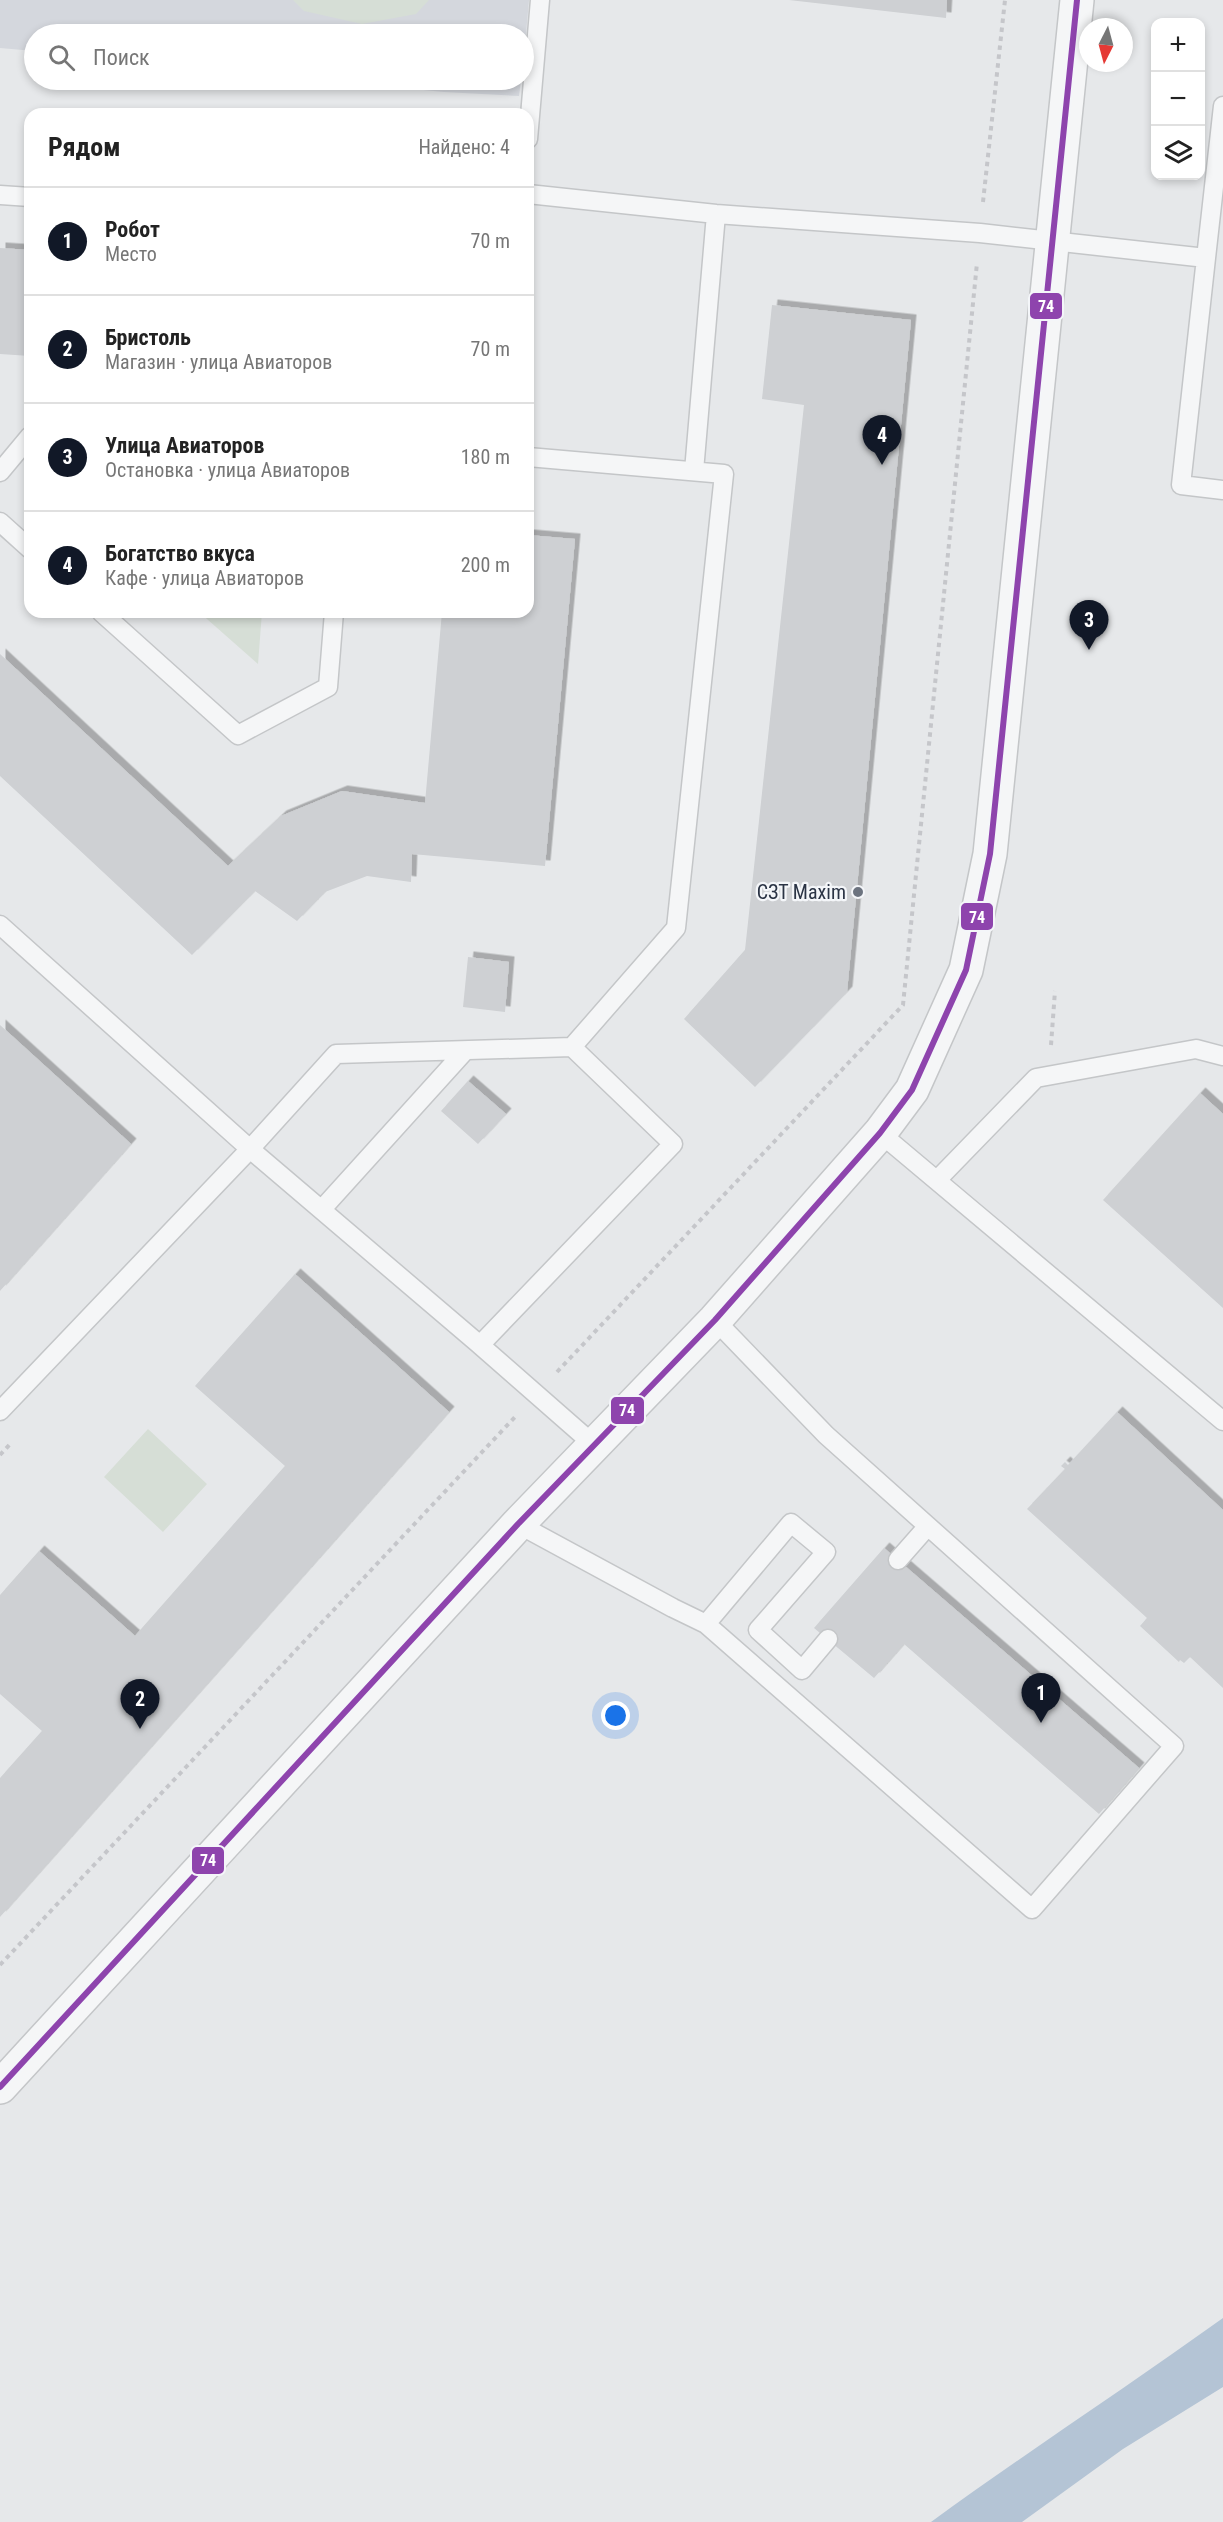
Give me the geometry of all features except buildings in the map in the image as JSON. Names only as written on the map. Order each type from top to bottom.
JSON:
[{"type":"street","points":[[0,2087],[518,1524],[715,1320],[880,1133],[912,1090],[966,970],[990,854],[1077,0]]},
{"type":"lane","points":[[534,70],[540,0]]},
{"type":"lane","points":[[531,108],[532,90]]},
{"type":"lane","points":[[1223,106],[1181,485],[1223,490]]},
{"type":"lane","points":[[0,195],[24,197]]},
{"type":"lane","points":[[534,195],[716,214],[980,233],[1206,258]]},
{"type":"lane","points":[[694,471],[716,214]]},
{"type":"lane","points":[[0,472],[24,443]]},
{"type":"lane","points":[[0,1411],[250,1149],[336,1054],[572,1047],[676,928],[724,474],[534,458]]},
{"type":"lane","points":[[0,522],[24,544]]},
{"type":"lane","points":[[108,618],[238,735],[328,687],[334,618]]},
{"type":"lane","points":[[0,925],[250,1149],[593,1444]]},
{"type":"lane","points":[[480,1345],[673,1144],[572,1047]]},
{"type":"lane","points":[[937,1180],[1036,1078],[1196,1049],[1223,1056]]},
{"type":"lane","points":[[322,1209],[464,1052]]},
{"type":"lane","points":[[880,1133],[1223,1421]]},
{"type":"lane","points":[[518,1524],[706,1624],[1032,1909],[1174,1746],[826,1435],[715,1320]]},
{"type":"lane","points":[[706,1624],[791,1522],[826,1552],[758,1630],[802,1670],[828,1639]]},
{"type":"lane","points":[[898,1560],[927,1527]]},
{"type":"path","points":[[0,1965],[903,1005],[1005,0]]},
{"type":"path","points":[[1049,1076],[1055,992]]},
{"type":"shaded area","points":[[0,0],[529,0],[527,24],[24,24],[24,50],[0,48]]},
{"type":"shaded area","points":[[293,0],[429,0],[416,14],[362,24],[304,11]]},
{"type":"shaded area","points":[[424,90],[520,90],[519,96]]},
{"type":"shaded area","points":[[206,618],[262,618],[258,664]]},
{"type":"shaded area","points":[[148,1429],[207,1484],[163,1532],[104,1477]]},
{"type":"water","points":[[1223,2318],[1223,2387],[1123,2449],[1022,2522],[931,2522],[1004,2470]]},
{"type":"transit line","name":"74","points":[[0,2087],[518,1524],[715,1320],[880,1133],[912,1090],[966,970],[990,854],[1077,0]]},
{"type":"place","name":"Богатство вкуса","points":[[882,465]]},
{"type":"place","name":"Улица Авиаторов","points":[[1089,650]]},
{"type":"place","name":"СЗТ Maxim","points":[[858,892]]},
{"type":"place","name":"Робот","points":[[1041,1723]]},
{"type":"place","name":"Бристоль","points":[[140,1729]]}]
